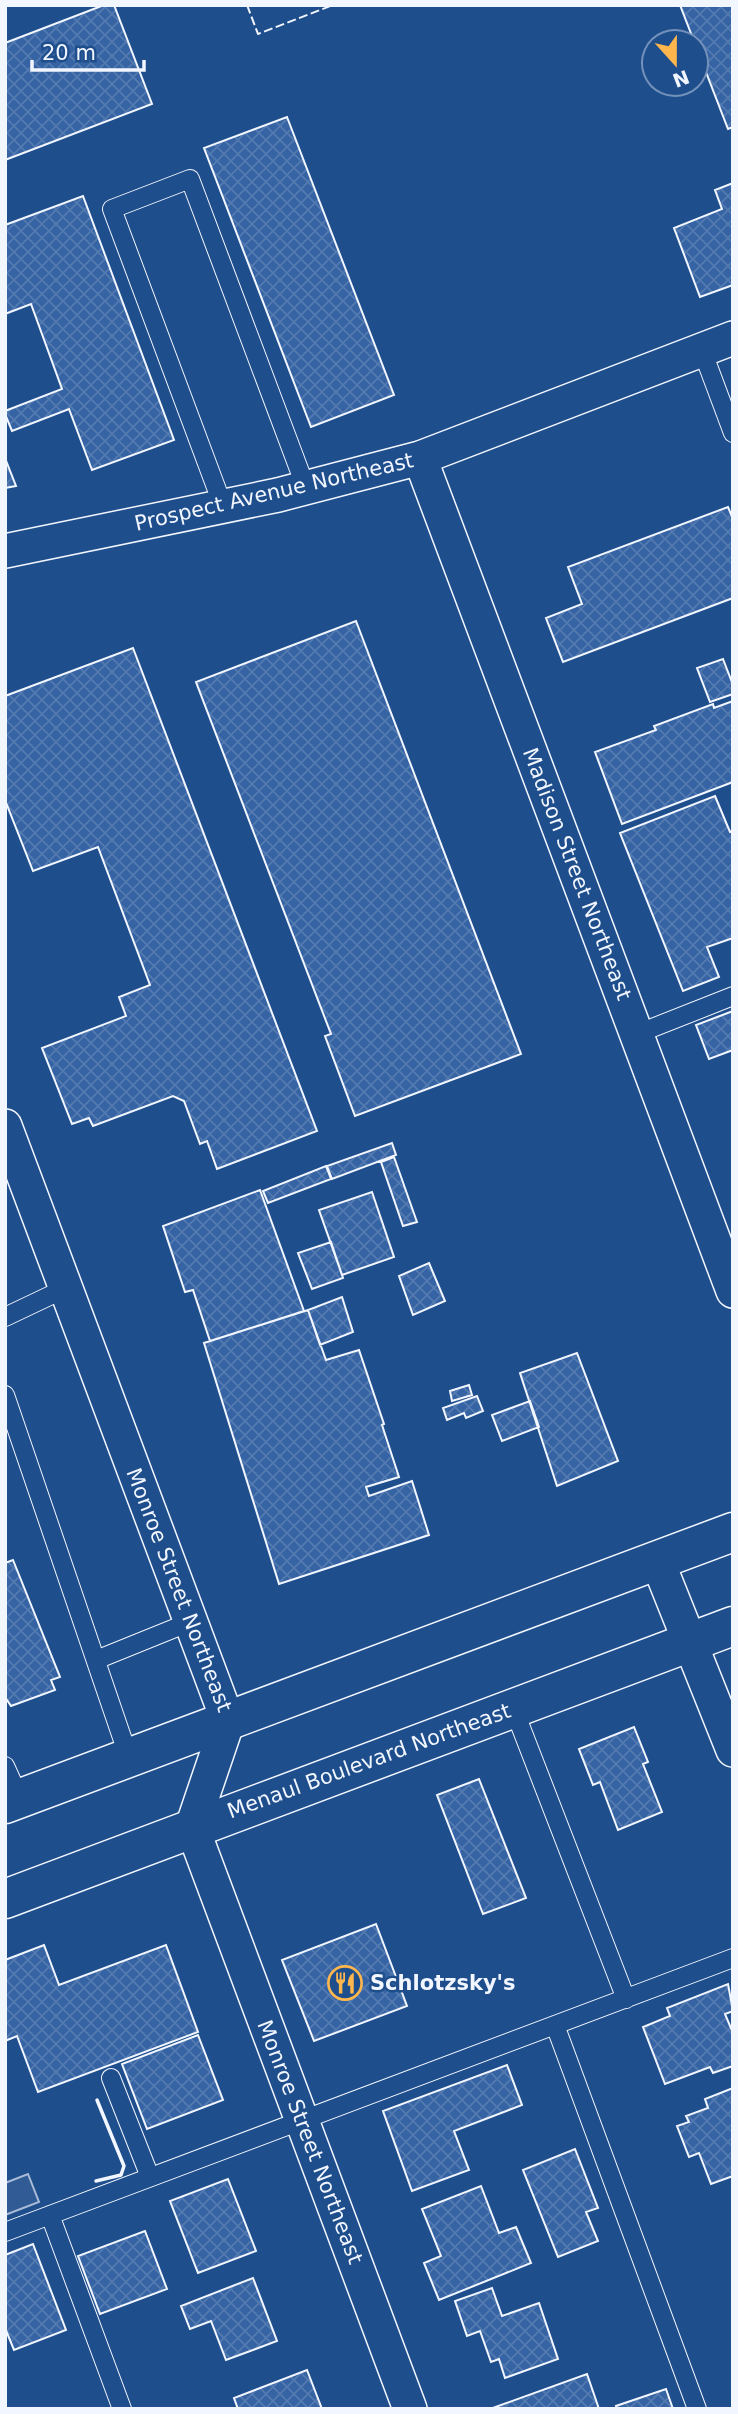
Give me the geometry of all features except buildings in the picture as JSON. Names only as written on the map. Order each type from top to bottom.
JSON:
[{"type":"main road","points":[[10,1790],[129,1758],[733,1532]]},
{"type":"main road","name":"Menaul Boulevard Northeast","points":[[5,1899],[733,1626]]},
{"type":"street","name":"Prospect Avenue Northeast","points":[[5,551],[306,488],[420,458],[733,338]]},
{"type":"street","name":"Madison Street Northeast","points":[[420,458],[733,1291]]},
{"type":"street","name":"Monroe Street Northeast","points":[[5,1126],[228,1721],[192,1827],[410,2409]]},
{"type":"street","points":[[657,1560],[733,1750]]},
{"type":"lane","points":[[223,506],[112,209],[190,179],[306,488]]},
{"type":"lane","points":[[702,350],[733,433]]},
{"type":"lane","points":[[636,1034],[733,996]]},
{"type":"lane","points":[[5,1317],[66,1288]]},
{"type":"lane","points":[[5,1395],[129,1758]]},
{"type":"lane","points":[[96,1660],[190,1622]]},
{"type":"lane","points":[[513,1707],[626,1998]]},
{"type":"lane","points":[[5,2232],[733,1958]]},
{"type":"lane","points":[[555,2025],[696,2409]]},
{"type":"lane","points":[[111,2078],[150,2177]]},
{"type":"lane","points":[[50,2215],[122,2409]]},
{"type":"shaded area","points":[[28,2174],[39,2202],[5,2215],[5,2183]]},
{"type":"fence","points":[[247,5],[258,34],[333,5]]},
{"type":"wall","points":[[96,2181],[121,2175],[124,2166],[97,2100]]},
{"type":"place","name":"Schlotzsky's","points":[[345,1983]]}]
